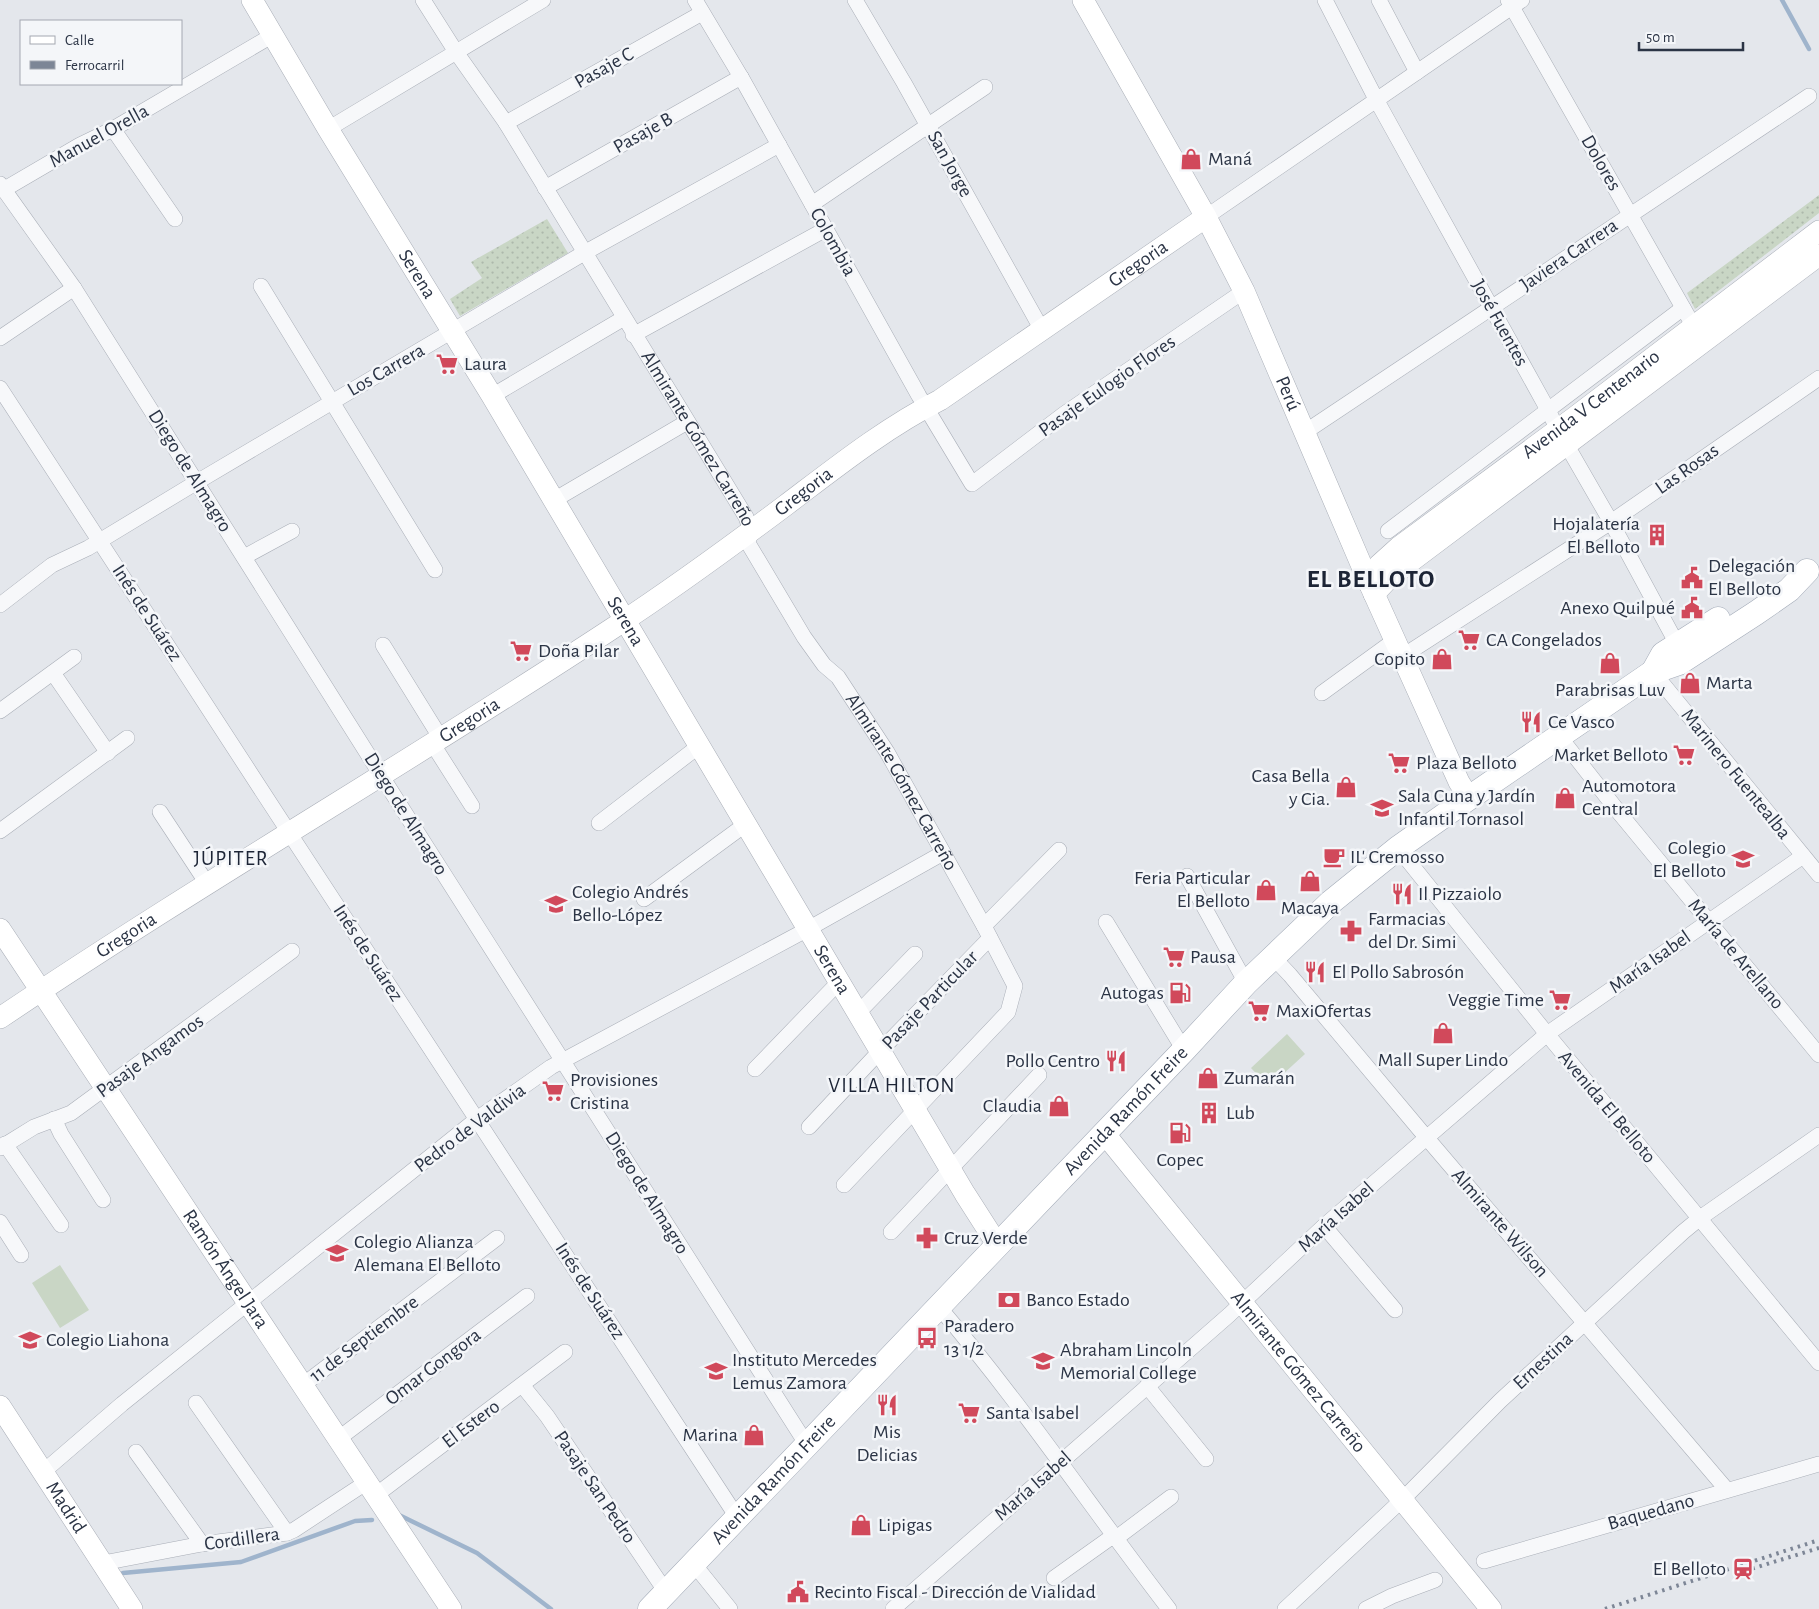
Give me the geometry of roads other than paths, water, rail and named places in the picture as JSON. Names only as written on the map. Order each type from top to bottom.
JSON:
[{"type":"main road","name":"Avenida Ramón Freire","points":[[1661,670],[1663,654],[1677,644],[1781,578],[1813,568]]},
{"type":"main road","name":"Avenida Ramón Freire","points":[[650,1609],[1246,983],[1331,902],[1398,848],[1469,798],[1559,736],[1661,670],[1680,663],[1790,590],[1813,568]]},
{"type":"street","name":"Serena","points":[[252,0],[328,129],[492,396],[880,1051],[997,1244]]},
{"type":"street","name":"Almirante Gómez Carreño","points":[[423,0],[456,52],[506,123],[746,517],[751,531],[748,543],[753,552],[804,637],[824,665],[838,677],[887,752],[1015,986],[1008,1012],[916,1111]]},
{"type":"street","points":[[328,129],[543,0]]},
{"type":"street","name":"San Jorge","points":[[855,0],[1042,330]]},
{"type":"street","name":"Perú","points":[[1083,0],[1206,218],[1244,291],[1372,590],[1459,782],[1469,798]]},
{"type":"street","name":"José Fuentes","points":[[1324,0],[1377,101],[1677,644]]},
{"type":"street","points":[[1379,0],[1417,72]]},
{"type":"street","name":"Gregoria","points":[[0,1018],[41,990],[436,740],[532,682],[625,620],[751,531],[846,459],[926,407],[940,400],[1377,101],[1514,2]]},
{"type":"street","name":"Dolores","points":[[1514,2],[1694,327]]},
{"type":"street","name":"Colombia","points":[[699,6],[741,77],[926,407],[972,484]]},
{"type":"street","name":"Pasaje C","points":[[506,123],[699,6]]},
{"type":"street","name":"Manuel Orella","points":[[2,187],[113,129],[273,35]]},
{"type":"street","name":"Pasaje B","points":[[545,188],[741,77]]},
{"type":"street","points":[[812,204],[985,87]]},
{"type":"street","name":"Javiera Carrera","points":[[1305,432],[1809,96]]},
{"type":"street","points":[[113,129],[175,218]]},
{"type":"street","name":"Los Carrera","points":[[0,605],[52,565],[76,555],[100,541],[584,253],[779,145]]},
{"type":"street","name":"Diego de Almagro","points":[[2,187],[74,288],[807,1446]]},
{"type":"street","points":[[634,334],[826,229]]},
{"type":"street","name":"Avenida V Centenario","points":[[1372,590],[1562,437],[1694,327],[1819,230]]},
{"type":"street","name":"Avenida V Centenario","points":[[1372,590],[1379,565],[1394,551],[1562,437],[1819,255]]},
{"type":"street","points":[[261,286],[434,570]]},
{"type":"street","points":[[0,338],[74,288]]},
{"type":"street","name":"Pasaje Eulogio Flores","points":[[972,484],[1064,414],[1244,291]]},
{"type":"street","points":[[1388,531],[1683,308]]},
{"type":"street","points":[[492,396],[624,318]]},
{"type":"street","name":"Las Rosas","points":[[1322,693],[1611,522],[1819,378]]},
{"type":"street","name":"Inés de Suárez","points":[[0,388],[737,1517]]},
{"type":"street","points":[[554,500],[687,422]]},
{"type":"street","points":[[244,557],[292,531]]},
{"type":"street","points":[[1354,548],[1363,555],[1374,558],[1394,551]]},
{"type":"street","points":[[383,645],[472,806]]},
{"type":"street","points":[[0,711],[74,656]]},
{"type":"street","name":"Marinero Fuentealba","points":[[1661,670],[1819,875]]},
{"type":"street","points":[[53,673],[108,753]]},
{"type":"street","name":"María de Arellano","points":[[1559,736],[1621,815],[1819,1055]]},
{"type":"street","points":[[0,831],[127,738]]},
{"type":"street","points":[[599,823],[699,746]]},
{"type":"street","points":[[160,812],[208,885]]},
{"type":"street","points":[[644,899],[746,824]]},
{"type":"street","name":"Avenida El Belloto","points":[[1398,848],[1547,1034],[1819,1363]]},
{"type":"street","name":"Pasaje Particular","points":[[810,1127],[1059,850]]},
{"type":"street","name":"Pedro de Valdivia","points":[[43,1472],[122,1404],[477,1120],[563,1060],[808,929],[943,853]]},
{"type":"street","name":"María Isabel","points":[[897,1608],[1242,1303],[1324,1226],[1547,1034],[1803,856]]},
{"type":"street","points":[[1187,876],[1246,983]]},
{"type":"street","points":[[1106,922],[1184,1050]]},
{"type":"street","name":"Ramón Ángel Jara","points":[[0,929],[451,1609]]},
{"type":"street","name":"Pasaje Angamos","points":[[3,1146],[34,1127],[71,1113],[292,951]]},
{"type":"street","points":[[858,1013],[915,954]]},
{"type":"street","name":"Almirante Wilson","points":[[1273,957],[1727,1490]]},
{"type":"street","points":[[755,1069],[839,982]]},
{"type":"street","points":[[891,1232],[1040,1075]]},
{"type":"street","points":[[844,1185],[916,1111]]},
{"type":"street","points":[[54,1119],[61,1134],[103,1200]]},
{"type":"street","name":"Almirante Gómez Carreño","points":[[1104,1133],[1491,1609]]},
{"type":"street","name":"Ernestina","points":[[1285,1609],[1403,1499],[1500,1401],[1700,1218],[1819,1135]]},
{"type":"street","points":[[3,1146],[61,1225]]},
{"type":"street","points":[[0,1222],[21,1255]]},
{"type":"street","points":[[1324,1226],[1396,1310]]},
{"type":"street","name":"11 de Septiembre","points":[[303,1385],[497,1238]]},
{"type":"street","name":"Omar Gongora","points":[[338,1439],[527,1296]]},
{"type":"street","points":[[939,1307],[1060,1462],[1114,1538],[1169,1609]]},
{"type":"street","name":"El Estero","points":[[371,1489],[522,1385],[565,1352]]},
{"type":"street","name":"Pasaje San Pedro","points":[[522,1385],[546,1416],[666,1592]]},
{"type":"street","points":[[1147,1386],[1206,1459]]},
{"type":"street","points":[[196,1404],[287,1533]]},
{"type":"street","name":"Madrid","points":[[0,1406],[132,1609]]},
{"type":"street","points":[[136,1452],[202,1544]]},
{"type":"street","name":"Baquedano","points":[[1484,1561],[1819,1464]]},
{"type":"street","name":"Cordillera","points":[[103,1564],[202,1544],[287,1533],[371,1489]]},
{"type":"street","points":[[1054,1578],[1171,1497]]},
{"type":"street","points":[[693,1564],[730,1609]]},
{"type":"street","points":[[1366,1609],[1392,1596],[1435,1580]]},
{"type":"waterway","points":[[1782,0],[1809,49]]},
{"type":"waterway","points":[[399,1515],[477,1553],[551,1609]]},
{"type":"waterway","points":[[123,1573],[241,1562],[355,1521],[372,1520]]},
{"type":"railway","points":[[1605,1609],[1819,1540]]},
{"type":"railway","points":[[1738,1573],[1819,1548]]},
{"type":"place","name":"Maná","points":[[1191,159]]},
{"type":"place","name":"Laura","points":[[447,364]]},
{"type":"place","name":"Hojalatería El Belloto","points":[[1657,535]]},
{"type":"place","name":"Delegación El Belloto","points":[[1692,578]]},
{"type":"place","name":"Anexo Quilpué","points":[[1692,608]]},
{"type":"place","name":"CA Congelados","points":[[1469,640]]},
{"type":"place","name":"Doña Pilar","points":[[521,651]]},
{"type":"place","name":"Copito","points":[[1442,659]]},
{"type":"place","name":"Parabrisas Luv","points":[[1610,663]]},
{"type":"place","name":"Marta","points":[[1690,683]]},
{"type":"place","name":"Ce Vasco","points":[[1531,722]]},
{"type":"place","name":"Market Belloto","points":[[1684,755]]},
{"type":"place","name":"Plaza Belloto","points":[[1399,763]]},
{"type":"place","name":"Casa Bella y Cia.","points":[[1346,787]]},
{"type":"place","name":"Automotora Central","points":[[1565,798]]},
{"type":"place","name":"Sala Cuna y Jardín Infantil Tornasol","points":[[1382,808]]},
{"type":"place","name":"IL' Cremosso","points":[[1334,857]]},
{"type":"place","name":"Colegio El Belloto","points":[[1743,859]]},
{"type":"place","name":"Macaya","points":[[1310,881]]},
{"type":"place","name":"Feria Particular El Belloto","points":[[1266,890]]},
{"type":"place","name":"Il Pizzaiolo","points":[[1402,894]]},
{"type":"place","name":"Colegio Andrés Bello-López","points":[[556,904]]},
{"type":"place","name":"Farmacias del Dr. Simi","points":[[1351,931]]},
{"type":"place","name":"Pausa","points":[[1174,957]]},
{"type":"place","name":"El Pollo Sabrosón","points":[[1315,972]]},
{"type":"place","name":"Autogas","points":[[1180,993]]},
{"type":"place","name":"Veggie Time","points":[[1560,1000]]},
{"type":"place","name":"MaxiOfertas","points":[[1259,1011]]},
{"type":"place","name":"Mall Super Lindo","points":[[1443,1033]]},
{"type":"place","name":"Pollo Centro","points":[[1116,1061]]},
{"type":"place","name":"Zumarán","points":[[1208,1078]]},
{"type":"place","name":"Provisiones Cristina","points":[[553,1091]]},
{"type":"place","name":"Claudia","points":[[1059,1106]]},
{"type":"place","name":"Lub","points":[[1209,1113]]},
{"type":"place","name":"Copec","points":[[1180,1133]]},
{"type":"place","name":"Cruz Verde","points":[[927,1238]]},
{"type":"place","name":"Colegio Alianza Alemana El Belloto","points":[[337,1253]]},
{"type":"place","name":"Banco Estado","points":[[1009,1300]]},
{"type":"place","name":"Paradero 13 1/2","points":[[927,1338]]},
{"type":"place","name":"Colegio Liahona","points":[[30,1340]]},
{"type":"place","name":"Abraham Lincoln Memorial College","points":[[1043,1361]]},
{"type":"place","name":"Instituto Mercedes Lemus Zamora","points":[[716,1371]]},
{"type":"place","name":"Mis Delicias","points":[[887,1405]]},
{"type":"place","name":"Santa Isabel","points":[[969,1413]]},
{"type":"place","name":"Marina","points":[[754,1435]]},
{"type":"place","name":"Lipigas","points":[[861,1525]]},
{"type":"place","name":"El Belloto","points":[[1743,1569]]},
{"type":"place","name":"Recinto Fiscal - Dirección de Vialidad","points":[[798,1592]]},
{"type":"district","name":"EL BELLOTO","points":[[1371,579]]},
{"type":"district","name":"JÚPITER","points":[[231,858]]},
{"type":"district","name":"VILLA HILTON","points":[[892,1085]]}]
